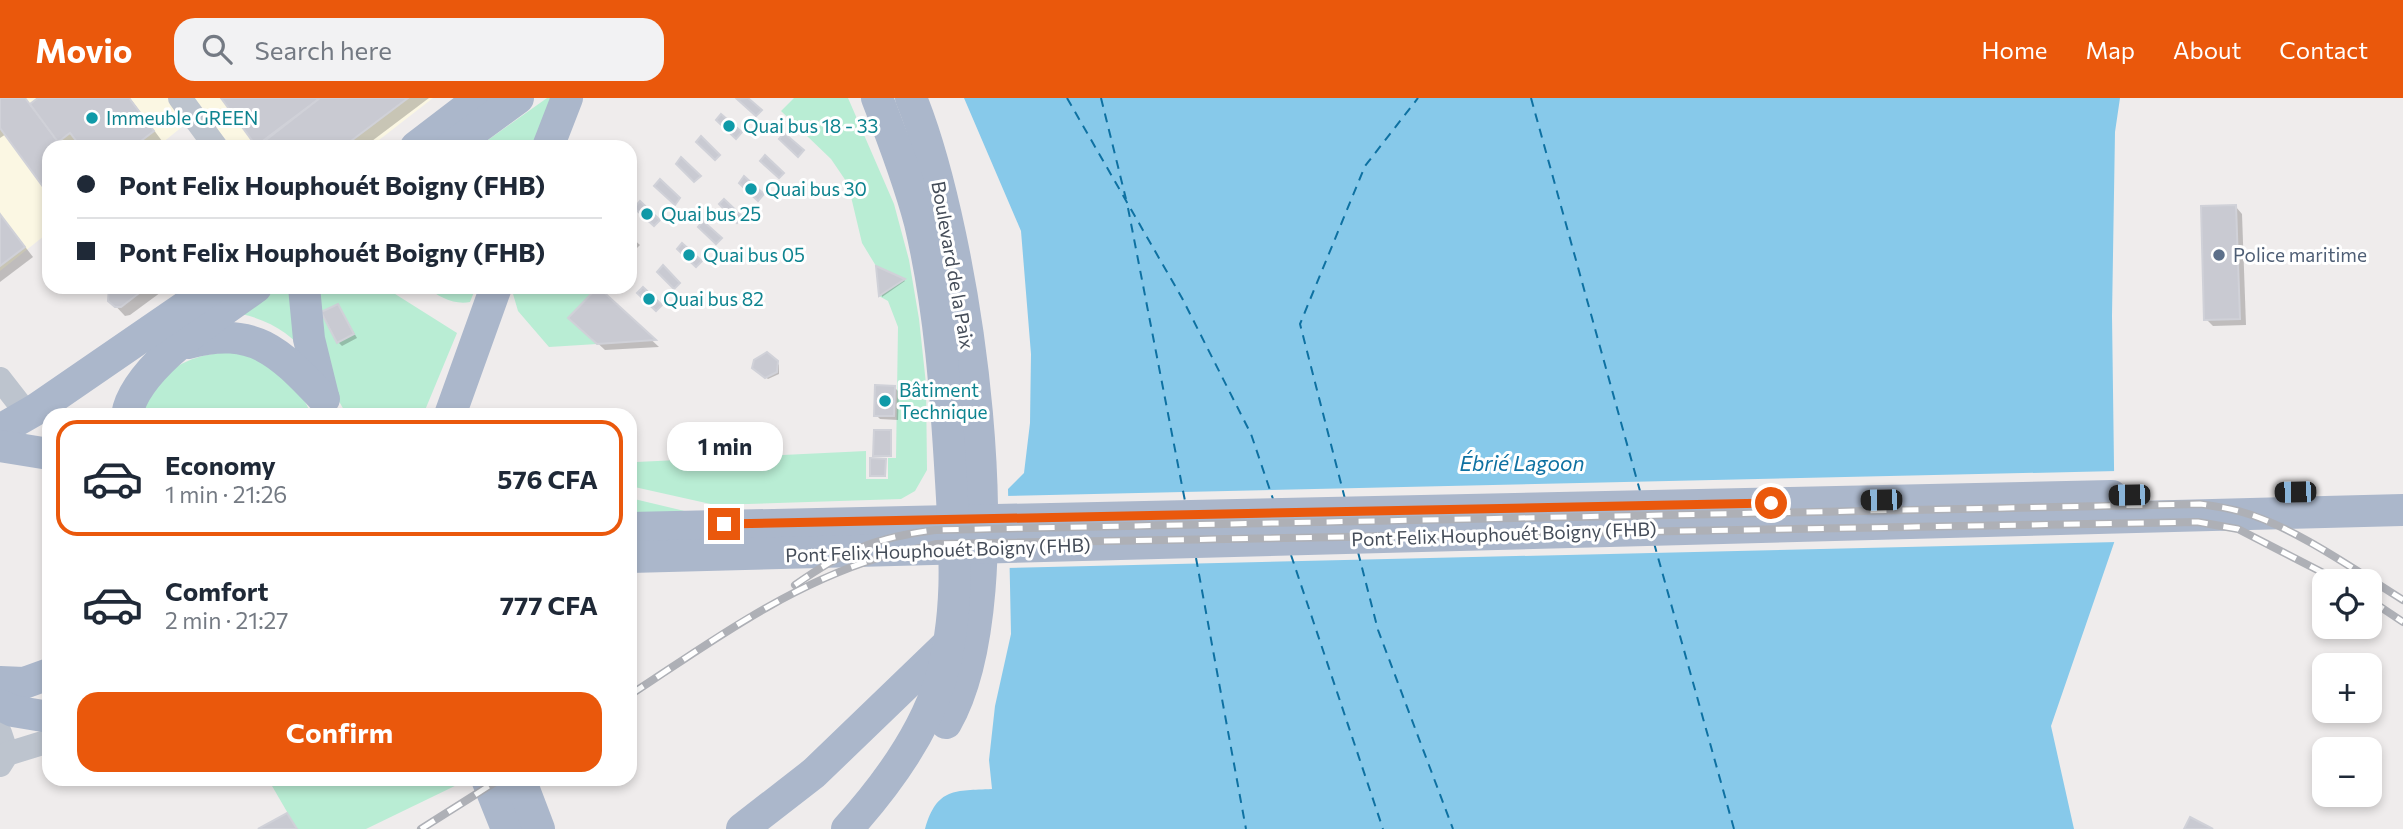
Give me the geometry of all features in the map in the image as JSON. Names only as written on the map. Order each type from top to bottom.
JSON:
[{"type":"main road","points":[[425,140],[480,98]]},
{"type":"main road","points":[[461,140],[518,98]]},
{"type":"main road","points":[[551,140],[567,98]]},
{"type":"main road","points":[[847,829],[897,765],[930,708],[949,643],[956,573],[945,387],[920,224],[897,148],[877,98]]},
{"type":"main road","name":"Boulevard de la Paix","points":[[876,829],[915,775],[949,717],[964,679],[976,634],[981,591],[981,495],[961,292],[936,173],[911,98]]},
{"type":"main road","points":[[0,430],[28,415],[204,294]]},
{"type":"main road","points":[[130,408],[147,375],[247,294]]},
{"type":"main road","points":[[305,294],[309,339],[327,407]]},
{"type":"main road","points":[[453,408],[493,294]]},
{"type":"main road","points":[[180,346],[214,337],[233,336],[251,340],[283,358],[327,407]]},
{"type":"main road","points":[[0,446],[42,453]]},
{"type":"main road","name":"Pont Felix Houphouét Boigny (FHB)","points":[[637,528],[724,524],[2390,500]]},
{"type":"main road","name":"Pont Felix Houphouét Boigny (FHB)","points":[[637,557],[2390,500]]},
{"type":"main road","points":[[741,829],[780,802],[823,765],[949,643]]},
{"type":"main road","points":[[5,676],[24,683],[42,677]]},
{"type":"main road","points":[[0,705],[12,711],[42,716]]},
{"type":"main road","points":[[489,786],[506,827]]},
{"type":"main road","points":[[523,786],[538,824]]},
{"type":"street","points":[[180,98],[211,140]]},
{"type":"street","points":[[0,379],[28,415]]},
{"type":"street","points":[[2,751],[42,742]]},
{"type":"shaded area","points":[[0,98],[433,98],[379,140],[226,140],[203,110],[166,140],[42,140],[42,238],[0,271]]},
{"type":"green space","points":[[547,98],[554,98],[537,140],[488,140]]},
{"type":"green space","points":[[794,98],[848,98],[894,204],[909,260],[926,384],[927,470],[915,491],[901,499],[715,505],[637,488],[637,462],[866,451],[866,479],[888,479],[888,458],[896,458],[898,327],[888,301],[879,296],[904,279],[876,266],[862,243],[848,184],[831,159],[781,111]]},
{"type":"green space","points":[[270,294],[395,294],[457,333],[426,408],[343,408],[317,366],[292,339],[278,328],[241,314]]},
{"type":"green space","points":[[436,294],[473,294],[470,302],[447,299]]},
{"type":"green space","points":[[513,294],[590,294],[568,318],[597,344],[549,347],[518,311]]},
{"type":"green space","points":[[248,351],[293,386],[308,408],[144,408],[159,382],[182,364],[211,354]]},
{"type":"green space","points":[[637,500],[693,513],[637,514]]},
{"type":"green space","points":[[272,786],[455,786],[366,829],[297,829]]},
{"type":"water","name":"Ébrié Lagoon","points":[[964,98],[2120,98],[2115,132],[2112,316],[2115,540],[2051,726],[2074,829],[925,829],[935,805],[942,798],[958,791],[992,789],[989,760],[995,706],[1011,634],[1008,489],[1024,473],[1030,423],[1031,354],[1021,231]]},
{"type":"pier","points":[[2117,471],[2118,542],[1006,568],[1004,496]]},
{"type":"building","points":[[0,98],[25,98],[57,140],[42,140],[42,185],[0,128]]},
{"type":"building","name":"Immeuble GREEN","points":[[38,98],[129,98],[154,131],[142,140],[76,140],[70,133],[57,140],[30,104]]},
{"type":"building","points":[[221,98],[320,98],[264,140],[252,140]]},
{"type":"building","points":[[320,98],[408,98],[352,140],[266,140]]},
{"type":"building","points":[[748,98],[762,110],[756,116],[737,99]]},
{"type":"building","name":"Quai bus 18 - 33","points":[[721,114],[742,132],[736,139],[716,120]]},
{"type":"building","points":[[784,133],[804,150],[798,157],[779,139]]},
{"type":"building","points":[[701,136],[720,155],[715,160],[696,142]]},
{"type":"building","points":[[765,155],[784,173],[779,178],[760,161]]},
{"type":"building","points":[[681,157],[701,176],[694,182],[676,164]]},
{"type":"building","name":"Quai bus 30","points":[[744,176],[764,194],[758,201],[739,183]]},
{"type":"building","points":[[660,179],[680,198],[675,205],[654,186]]},
{"type":"building","points":[[724,199],[743,217],[737,223],[719,204]]},
{"type":"building","name":"Quai bus 25","points":[[640,201],[660,220],[654,226],[637,211]]},
{"type":"building","points":[[2236,205],[2240,319],[2204,320],[2201,206]]},
{"type":"building","points":[[0,214],[25,247],[0,266]]},
{"type":"building","points":[[703,221],[722,238],[716,244],[698,227]]},
{"type":"building","name":"Quai bus 05","points":[[682,243],[702,261],[696,267],[677,249]]},
{"type":"building","points":[[663,265],[680,283],[674,289],[657,272]]},
{"type":"building","points":[[876,266],[905,279],[879,296]]},
{"type":"building","name":"Quai bus 82","points":[[643,287],[662,305],[656,311],[637,293]]},
{"type":"building","points":[[108,294],[138,294],[121,307],[115,307],[108,301]]},
{"type":"building","points":[[591,294],[606,294],[656,340],[597,344],[568,318]]},
{"type":"building","points":[[338,304],[354,334],[337,343],[321,312]]},
{"type":"building","points":[[767,352],[778,361],[777,372],[765,378],[752,368],[754,360]]},
{"type":"building","name":"Bâtiment Technique","points":[[875,385],[895,386],[894,416],[874,416]]},
{"type":"building","points":[[874,430],[891,430],[891,456],[873,456]]},
{"type":"building","points":[[870,458],[886,459],[885,476],[870,476]]},
{"type":"building","points":[[287,813],[297,829],[258,829]]},
{"type":"building","points":[[2190,817],[2213,829],[2184,829]]},
{"type":"ferry route","points":[[1067,98],[1182,298],[1251,434],[1273,499]]},
{"type":"ferry route","points":[[1101,98],[1126,199]]},
{"type":"ferry route","points":[[1345,499],[1300,324],[1365,166],[1418,98]]},
{"type":"ferry route","points":[[1531,98],[1640,491]]},
{"type":"ferry route","points":[[1128,208],[1185,501]]},
{"type":"ferry route","points":[[1654,543],[1734,829]]},
{"type":"ferry route","points":[[1358,552],[1378,630],[1453,829]]},
{"type":"ferry route","points":[[1291,555],[1383,829]]},
{"type":"ferry route","points":[[1196,558],[1246,829]]},
{"type":"railway","points":[[795,585],[829,563],[861,547],[895,537],[935,530],[2200,504],[2242,512],[2282,528],[2325,551],[2403,600]]},
{"type":"railway","points":[[637,690],[719,636],[812,584],[878,558],[936,544],[2198,522],[2238,529],[2316,569]]},
{"type":"railway","points":[[2382,608],[2403,622]]},
{"type":"railway","points":[[421,829],[489,786]]},
{"type":"place","name":"Immeuble GREEN","points":[[92,118]]},
{"type":"place","name":"Quai bus 18 - 33","points":[[729,126]]},
{"type":"place","name":"Quai bus 30","points":[[751,189]]},
{"type":"place","name":"Quai bus 25","points":[[647,214]]},
{"type":"place","name":"Quai bus 05","points":[[689,255]]},
{"type":"place","name":"Police maritime","points":[[2219,255]]},
{"type":"place","name":"Quai bus 82","points":[[649,299]]},
{"type":"place","name":"Bâtiment Technique","points":[[885,401]]},
{"type":"route","points":[[724,524],[1771,503]]}]
